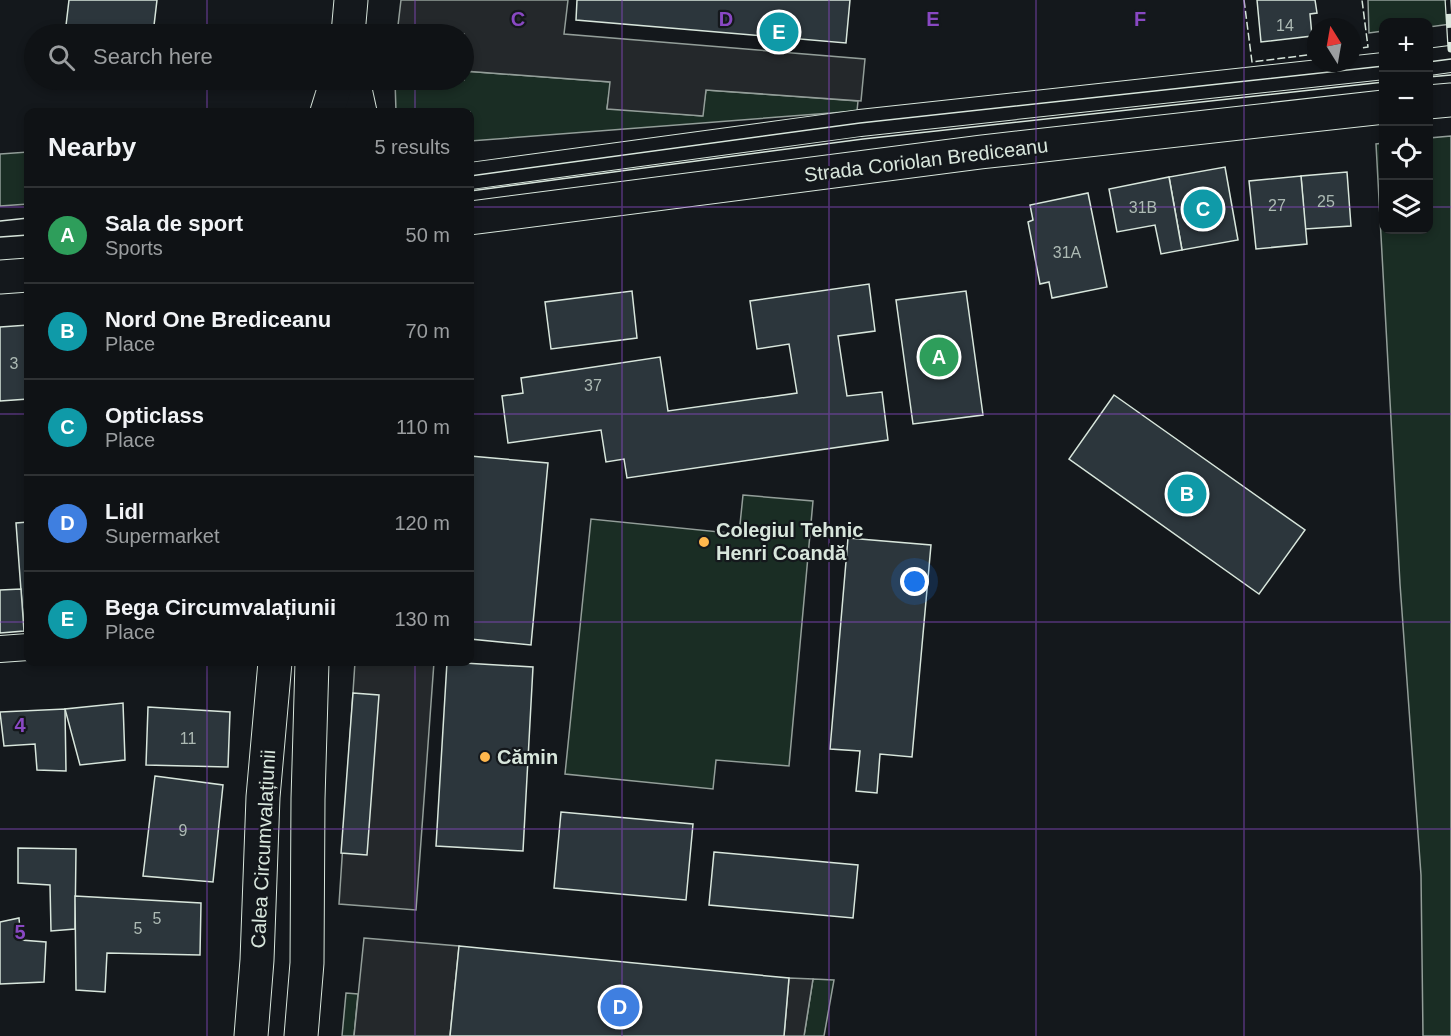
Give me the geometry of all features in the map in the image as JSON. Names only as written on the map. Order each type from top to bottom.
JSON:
[{"type":"street","points":[[349,24],[351,0]]},
{"type":"street","points":[[1433,61],[1451,59]]},
{"type":"street","points":[[474,175],[860,123],[1379,66]]},
{"type":"street","points":[[328,108],[334,90]]},
{"type":"street","points":[[355,90],[359,108]]},
{"type":"street","points":[[1433,102],[1451,100]]},
{"type":"street","name":"Strada Coriolan Brediceanu","points":[[474,217],[981,152],[1379,107]]},
{"type":"street","points":[[0,276],[24,274]]},
{"type":"street","points":[[0,649],[24,647]]},
{"type":"street","name":"Calea Circumvalațiunii","points":[[251,1036],[257,960],[263,797],[275,666]]},
{"type":"street","name":"Calea Circumvalațiunii","points":[[301,1036],[307,963],[312,666]]},
{"type":"green space","points":[[1368,0],[1451,0],[1451,24],[1433,26],[1433,18],[1379,18],[1379,32],[1369,33]]},
{"type":"green space","points":[[474,72],[611,82],[607,108],[702,116],[706,90],[858,101],[857,111],[474,141],[474,108],[396,108],[395,90],[474,90]]},
{"type":"green space","points":[[1451,136],[1451,1036],[1423,1036],[1421,875],[1400,584],[1381,234],[1433,234],[1433,138]]},
{"type":"green space","points":[[1376,144],[1379,144],[1379,199]]},
{"type":"green space","points":[[24,152],[24,204],[0,206],[0,154]]},
{"type":"green space","points":[[743,495],[813,501],[789,766],[716,760],[713,789],[565,774],[591,519],[739,534]]},
{"type":"green space","points":[[813,979],[834,980],[824,1036],[804,1036]]},
{"type":"green space","points":[[346,993],[358,994],[354,1036],[342,1036]]},
{"type":"shaded area","points":[[401,0],[568,0],[564,34],[865,59],[861,101],[706,90],[703,116],[607,109],[610,82],[474,72],[474,24],[398,24]]},
{"type":"shaded area","points":[[355,666],[434,666],[416,910],[339,904]]},
{"type":"shaded area","points":[[364,938],[459,946],[450,1036],[354,1036]]},
{"type":"shaded area","points":[[789,978],[813,979],[804,1036],[784,1036]]},
{"type":"building","points":[[69,0],[157,0],[154,24],[66,24]]},
{"type":"building","points":[[577,0],[850,0],[846,43],[576,20]]},
{"type":"building","points":[[1257,0],[1315,0],[1317,13],[1310,14],[1310,18],[1307,18],[1307,37],[1261,42]]},
{"type":"building","points":[[1225,167],[1238,240],[1182,250],[1169,177]]},
{"type":"building","points":[[1347,172],[1351,226],[1305,229],[1301,176]]},
{"type":"building","points":[[1301,176],[1307,244],[1256,249],[1249,181]]},
{"type":"building","points":[[1169,177],[1182,250],[1161,254],[1155,225],[1117,232],[1109,189]]},
{"type":"building","points":[[1088,193],[1107,287],[1052,298],[1049,282],[1040,284],[1028,222],[1033,220],[1030,205]]},
{"type":"building","name":"Colegiul Tehnic Henri Coandă","points":[[869,284],[875,331],[838,336],[847,396],[882,392],[888,440],[627,478],[624,459],[606,462],[601,430],[508,443],[502,396],[523,393],[521,378],[660,357],[668,411],[797,393],[789,344],[757,349],[750,301]]},
{"type":"building","points":[[632,291],[637,338],[551,349],[545,302]]},
{"type":"building","points":[[966,291],[983,415],[913,424],[896,300]]},
{"type":"building","points":[[24,325],[24,399],[0,401],[0,327]]},
{"type":"building","points":[[1114,395],[1305,530],[1259,594],[1069,459]]},
{"type":"building","points":[[474,456],[548,463],[531,645],[474,639]]},
{"type":"building","points":[[24,522],[24,631],[16,523]]},
{"type":"building","points":[[848,538],[931,545],[912,757],[880,754],[877,793],[856,791],[860,751],[830,749]]},
{"type":"building","points":[[21,589],[24,631],[0,633],[0,590]]},
{"type":"building","name":"Cămin","points":[[474,664],[533,667],[523,851],[436,846],[447,666],[474,666]]},
{"type":"building","points":[[353,693],[379,695],[367,855],[341,853]]},
{"type":"building","points":[[123,703],[125,760],[80,765],[65,709]]},
{"type":"building","points":[[148,707],[230,712],[228,767],[146,765]]},
{"type":"building","points":[[65,709],[66,771],[37,770],[35,744],[4,746],[0,712]]},
{"type":"building","points":[[155,776],[223,785],[213,882],[143,876]]},
{"type":"building","points":[[561,812],[693,824],[686,900],[554,888]]},
{"type":"building","points":[[18,848],[76,849],[75,929],[51,931],[50,885],[18,883]]},
{"type":"building","points":[[714,852],[858,865],[853,918],[709,905]]},
{"type":"building","points":[[75,896],[201,903],[200,955],[107,953],[105,992],[76,990]]},
{"type":"building","points":[[19,918],[21,940],[46,942],[44,982],[0,984],[0,922]]},
{"type":"building","points":[[459,946],[789,978],[784,1036],[450,1036]]},
{"type":"tram line","points":[[1433,61],[1451,59]]},
{"type":"tram line","points":[[474,175],[860,123],[1379,67]]},
{"type":"tram line","points":[[1433,77],[1451,75]]},
{"type":"tram line","points":[[474,190],[863,139],[1379,83]]},
{"type":"tram line","points":[[0,221],[24,218]]},
{"type":"tram line","points":[[0,237],[24,235]]},
{"type":"railway","points":[[1448,0],[1451,49]]},
{"type":"fence","points":[[1244,0],[1252,62],[1307,55]]},
{"type":"fence","points":[[1361,48],[1368,47],[1362,0]]},
{"type":"place","name":"Bega Circumvalațiunii","points":[[779,32]]},
{"type":"place","name":"Opticlass","points":[[1203,209]]},
{"type":"place","name":"Sala de sport","points":[[939,357]]},
{"type":"place","name":"Nord One Brediceanu","points":[[1187,494]]},
{"type":"place","name":"Colegiul Tehnic Henri Coandă","points":[[704,542]]},
{"type":"place","name":"Cămin","points":[[485,757]]},
{"type":"place","name":"Lidl","points":[[620,1007]]}]
